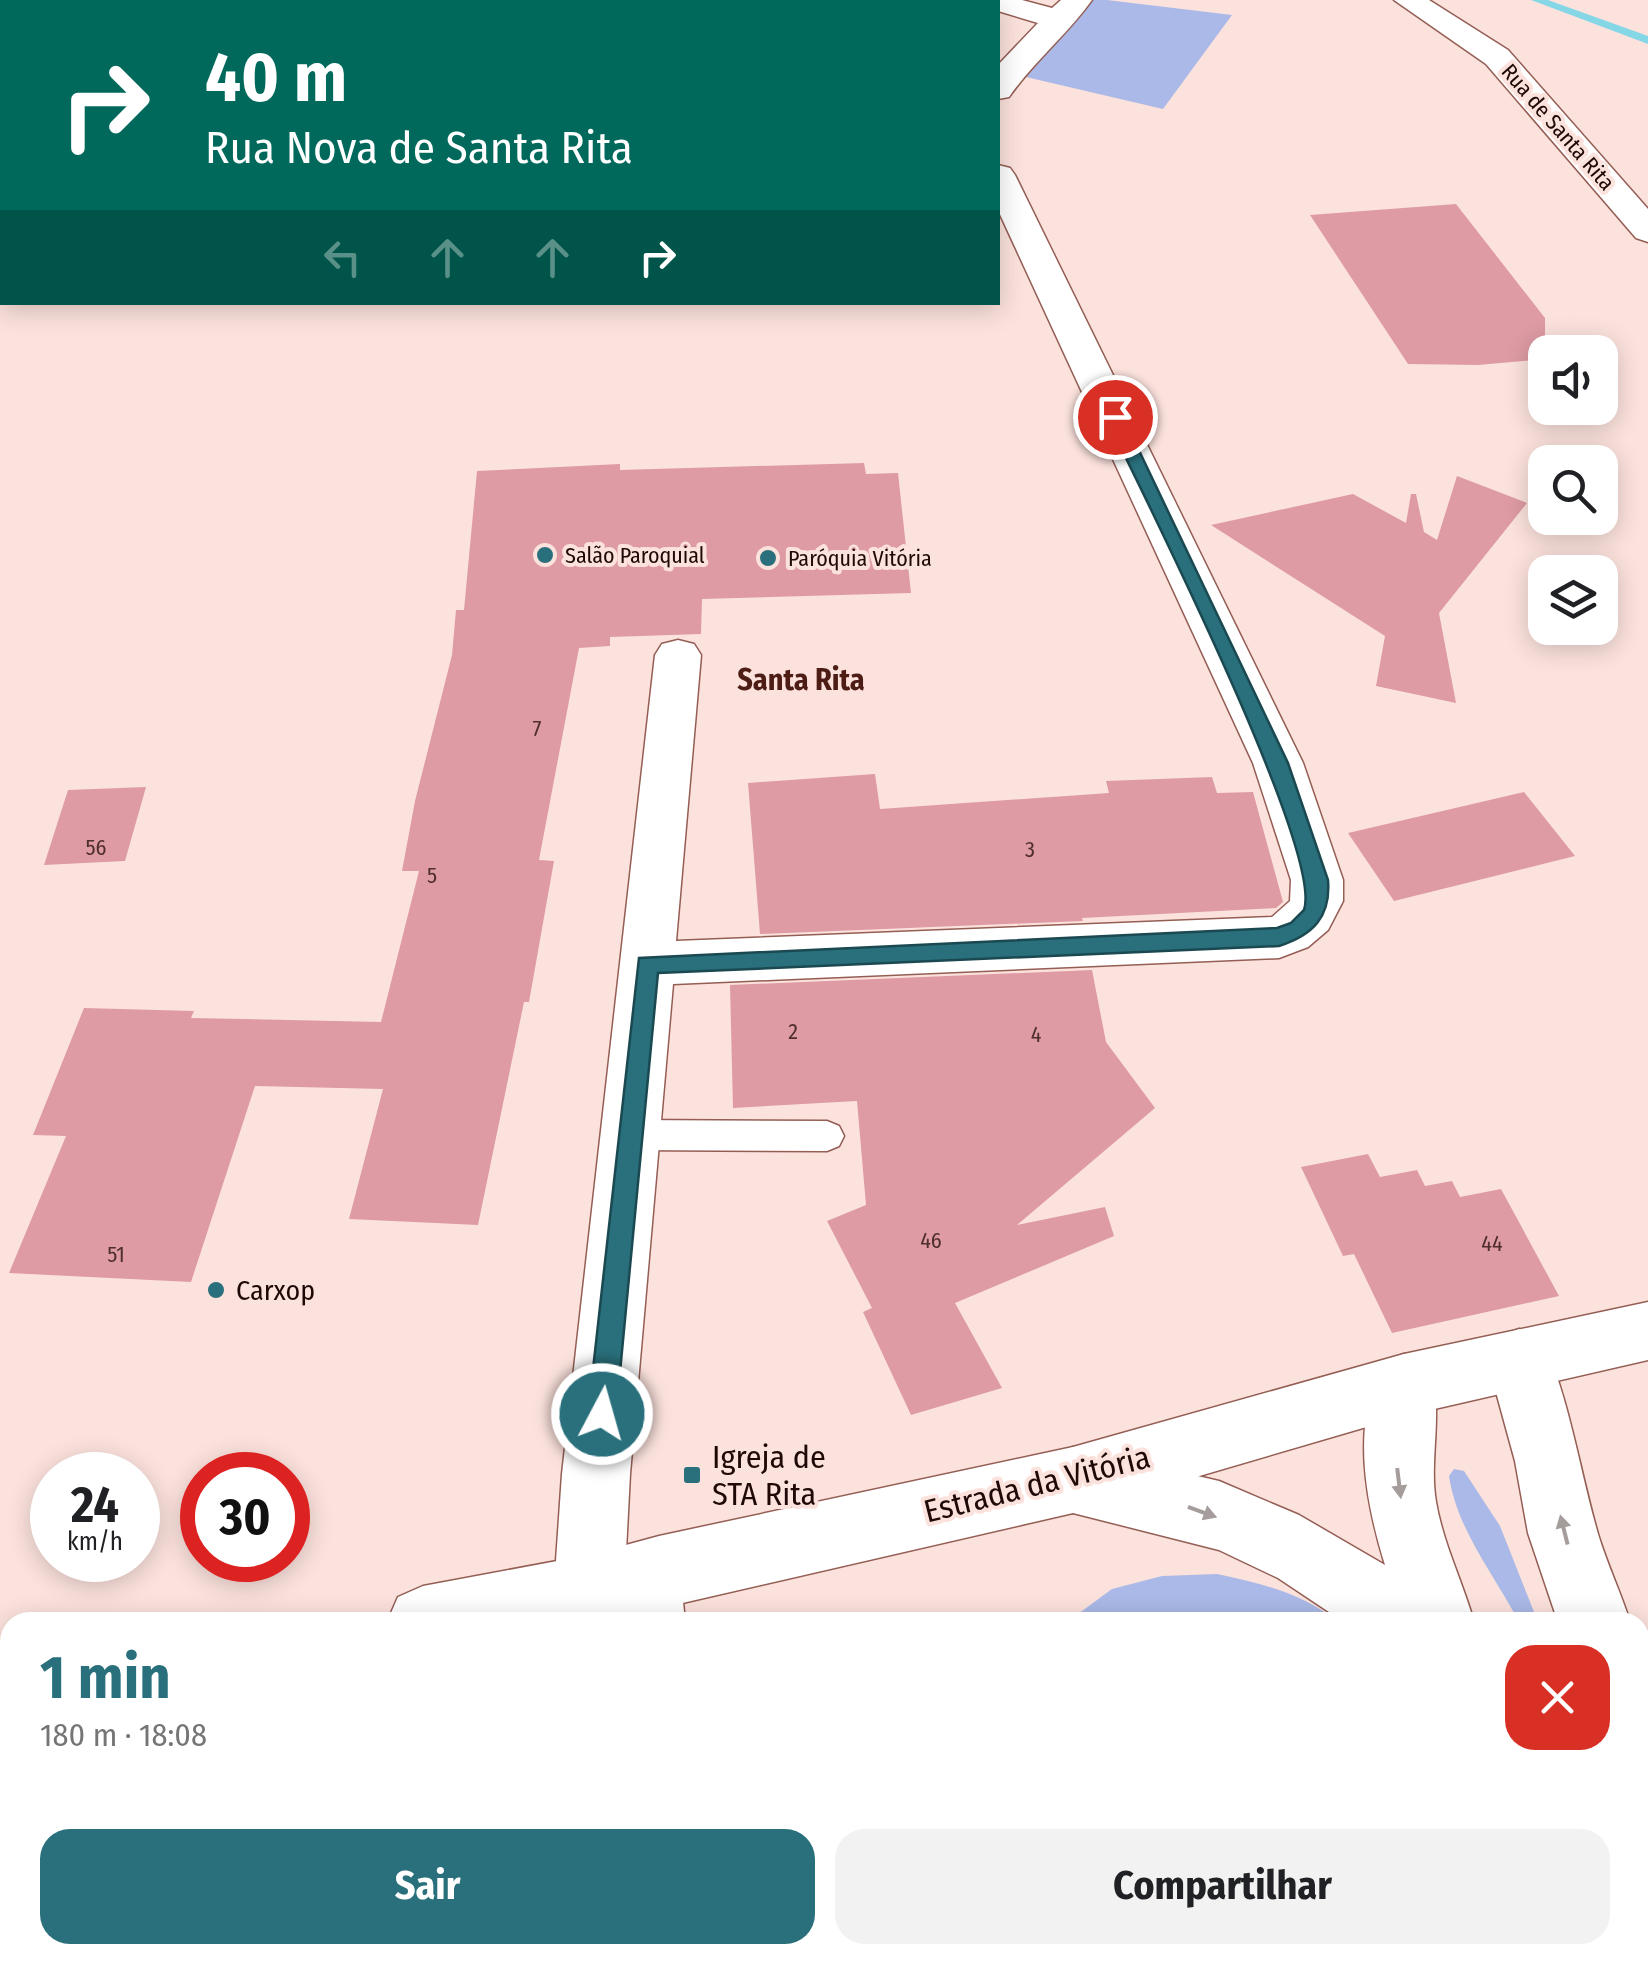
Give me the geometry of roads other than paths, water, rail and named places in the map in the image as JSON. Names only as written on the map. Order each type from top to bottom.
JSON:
[{"type":"main road","name":"Rua de Santa Rita","points":[[1409,0],[1497,57],[1648,231]]},
{"type":"main road","points":[[1000,1],[1070,10]]},
{"type":"main road","points":[[1000,86],[1007,73],[1070,10]]},
{"type":"main road","points":[[647,964],[1279,937],[1298,929],[1314,914],[1319,899],[1317,880],[1278,763],[1000,178]]},
{"type":"main road","points":[[589,1590],[596,1474],[678,655]]},
{"type":"main road","name":"Estrada da Vitória","points":[[475,1612],[589,1590],[662,1597],[1404,1386],[1648,1332]]},
{"type":"main road","points":[[1519,1359],[1549,1460],[1563,1533],[1591,1612]]},
{"type":"main road","points":[[1404,1386],[1397,1467],[1402,1507],[1435,1612]]},
{"type":"main road","points":[[1074,1480],[1197,1508],[1288,1547],[1388,1612]]},
{"type":"lane","points":[[630,1135],[827,1136]]},
{"type":"waterway","points":[[1537,0],[1648,40]]},
{"type":"place","name":"Salão Paroquial","points":[[545,555]]},
{"type":"place","name":"Paróquia Vitória","points":[[768,558]]},
{"type":"place","name":"Carxop","points":[[216,1290]]},
{"type":"place","name":"Igreja de STA Rita","points":[[692,1475]]},
{"type":"district","name":"Santa Rita","points":[[801,680]]}]
